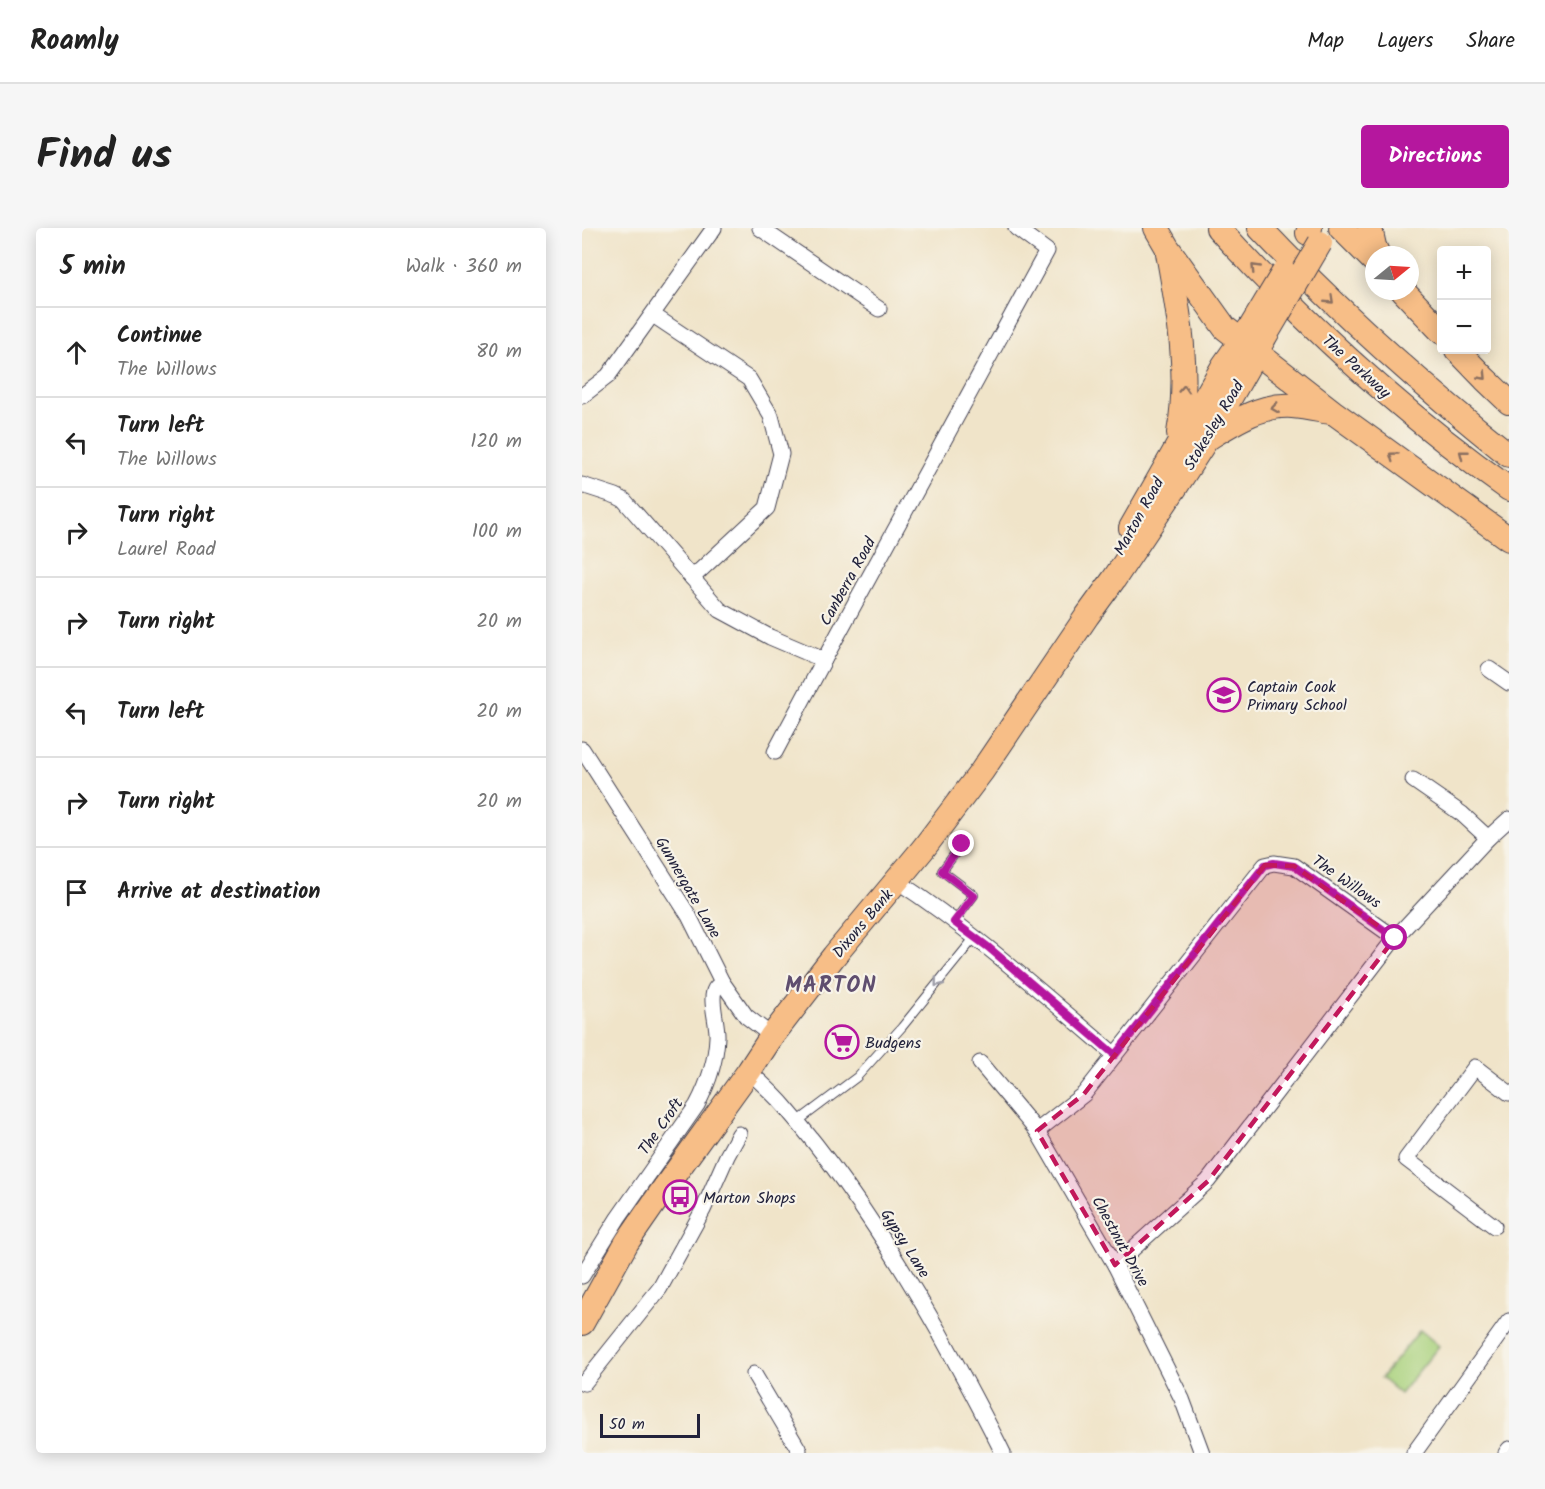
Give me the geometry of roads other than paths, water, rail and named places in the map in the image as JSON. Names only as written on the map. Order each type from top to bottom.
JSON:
[{"type":"main road","name":"The Parkway","points":[[1218,228],[1306,320],[1405,409],[1509,489]]},
{"type":"main road","name":"The Parkway","points":[[1260,228],[1316,286],[1384,350],[1509,455]]},
{"type":"main road","points":[[1341,228],[1365,252]]},
{"type":"main road","points":[[1371,228],[1374,246]]},
{"type":"main road","name":"Stokesley Road","points":[[1167,483],[1206,440],[1253,340],[1317,233]]},
{"type":"main road","points":[[1162,238],[1225,328],[1253,340],[1333,412],[1509,539]]},
{"type":"main road","points":[[1162,238],[1183,342],[1185,380],[1177,447]]},
{"type":"main road","points":[[1412,300],[1437,327]]},
{"type":"main road","name":"Marton Road","points":[[1087,616],[1105,575],[1167,483],[1177,447],[1224,364],[1253,340]]},
{"type":"main road","points":[[1461,354],[1509,402]]},
{"type":"main road","points":[[1206,440],[1246,415],[1268,408],[1290,406],[1333,412]]},
{"type":"main road","name":"Dixons Bank","points":[[582,1323],[627,1242],[750,1071],[772,1036],[834,956],[897,882],[982,771],[1087,616]]},
{"type":"street","points":[[582,396],[608,376],[714,228]]},
{"type":"street","points":[[760,228],[879,309]]},
{"type":"street","name":"Canberra Road","points":[[775,752],[1047,250],[1016,228]]},
{"type":"street","points":[[653,315],[749,379],[771,416],[781,454],[766,508],[692,578]]},
{"type":"street","points":[[582,485],[624,500],[720,610],[770,637],[824,660]]},
{"type":"street","points":[[1489,669],[1509,683]]},
{"type":"street","name":"Gunnergate Lane","points":[[582,749],[689,916],[722,982],[746,1016],[772,1036]]},
{"type":"street","points":[[1413,780],[1462,814],[1488,838]]},
{"type":"street","points":[[1115,1264],[1208,1181],[1395,938],[1488,838],[1509,819]]},
{"type":"street","name":"The Willows","points":[[1037,1131],[1084,1094],[1265,865],[1274,863],[1294,866],[1395,938]]},
{"type":"street","points":[[897,882],[975,937],[1115,1055]]},
{"type":"street","name":"The Croft","points":[[582,1276],[618,1218],[697,1105],[706,1088],[714,1061],[717,1036],[713,997],[715,989],[722,982]]},
{"type":"street","name":"Chestnut Drive","points":[[980,1063],[1037,1131],[1115,1264],[1182,1399],[1202,1453]]},
{"type":"street","points":[[1494,1226],[1406,1159],[1475,1067],[1509,1093]]},
{"type":"street","name":"Gypsy Lane","points":[[750,1071],[784,1106],[831,1163],[875,1225],[969,1386],[1003,1453]]},
{"type":"street","points":[[582,1382],[584,1383],[660,1288],[703,1210],[732,1136]]},
{"type":"street","points":[[1414,1453],[1509,1321]]},
{"type":"street","points":[[754,1374],[798,1452]]},
{"type":"street","points":[[1506,1453],[1509,1449]]},
{"type":"lane","points":[[954,922],[974,896],[942,871],[962,844]]},
{"type":"lane","points":[[797,1122],[857,1077],[902,1027],[975,937]]},
{"type":"place","name":"Captain Cook Primary School","points":[[1224,695]]},
{"type":"place","name":"Budgens","points":[[842,1042]]},
{"type":"place","name":"Marton Shops","points":[[680,1197]]},
{"type":"district","name":"MARTON","points":[[831,984]]}]
